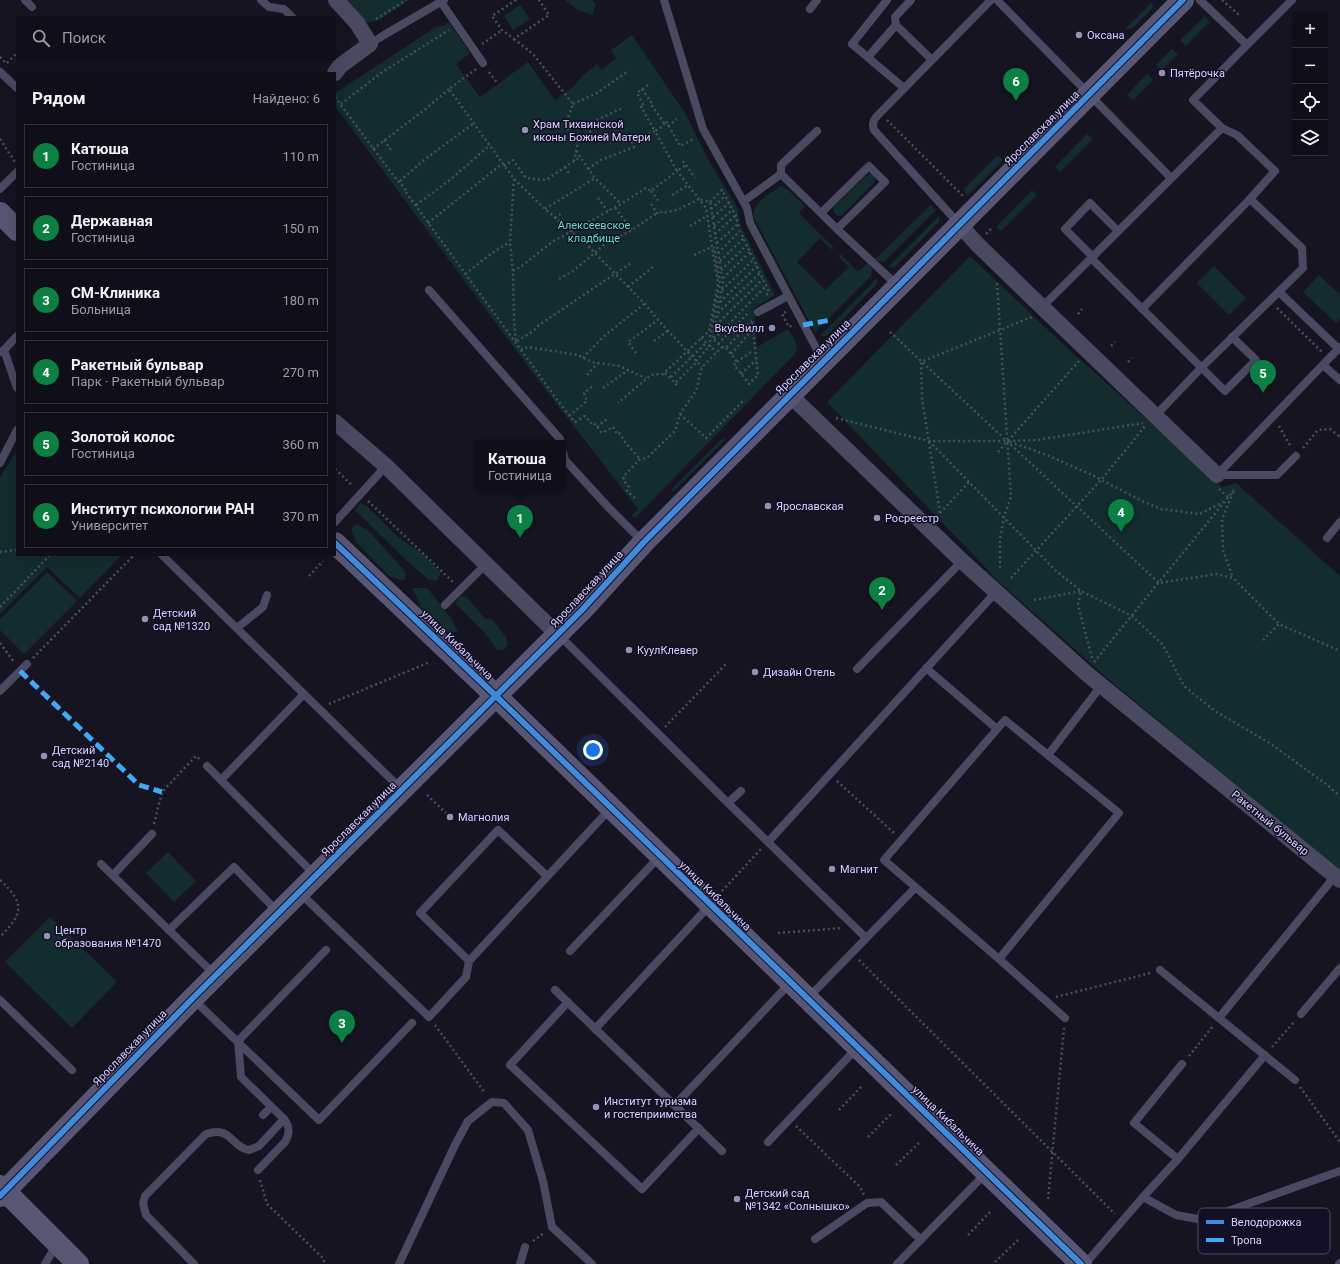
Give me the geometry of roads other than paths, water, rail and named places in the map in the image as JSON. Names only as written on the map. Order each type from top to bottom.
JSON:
[{"type":"street","points":[[336,0],[357,23],[370,44],[336,66]]},
{"type":"street","name":"Ярославская улица","points":[[2,1191],[299,892],[558,635],[644,542],[1183,0]]},
{"type":"street","points":[[0,215],[16,229]]},
{"type":"street","points":[[960,225],[1039,311],[1155,416],[1217,475]]},
{"type":"street","name":"Ракетный бульвар","points":[[790,395],[962,561],[1101,686],[1338,878]]},
{"type":"street","points":[[336,423],[386,466],[558,635]]},
{"type":"street","name":"улица Кибальчича","points":[[336,544],[496,696],[1080,1264]]},
{"type":"street","points":[[2,1191],[78,1264]]},
{"type":"lane","points":[[25,0],[32,7]]},
{"type":"lane","points":[[261,0],[269,7],[284,8],[291,16]]},
{"type":"lane","points":[[664,0],[703,129],[744,201],[750,224],[823,362]]},
{"type":"lane","points":[[810,9],[817,0]]},
{"type":"lane","points":[[887,0],[852,44],[904,88]]},
{"type":"lane","points":[[911,0],[895,17],[896,25],[932,60]]},
{"type":"lane","points":[[960,225],[874,130],[872,125],[880,113],[991,0]]},
{"type":"lane","points":[[997,0],[1171,178]]},
{"type":"lane","points":[[1200,0],[1247,45]]},
{"type":"lane","points":[[1142,309],[1250,199],[1275,171],[1237,135],[1222,128],[1193,100],[1292,0]]},
{"type":"lane","points":[[370,44],[442,1],[456,25],[483,63]]},
{"type":"lane","points":[[868,57],[896,25]]},
{"type":"lane","points":[[0,72],[16,87]]},
{"type":"lane","points":[[1039,311],[1222,128]]},
{"type":"lane","points":[[816,131],[781,165],[781,174],[820,213],[898,286]]},
{"type":"lane","points":[[820,213],[869,166],[885,182],[837,229]]},
{"type":"lane","points":[[0,189],[16,173]]},
{"type":"lane","points":[[744,201],[781,174]]},
{"type":"lane","points":[[1155,416],[1232,337],[1303,268],[1302,248],[1250,199]]},
{"type":"lane","points":[[1118,231],[1090,203],[1065,229],[1142,309],[1225,391],[1256,360],[1232,337]]},
{"type":"lane","points":[[430,290],[560,440]]},
{"type":"lane","points":[[1217,475],[1339,348],[1279,292]]},
{"type":"lane","points":[[758,312],[788,296]]},
{"type":"lane","points":[[16,337],[2,351],[16,386]]},
{"type":"lane","points":[[1326,362],[1340,380]]},
{"type":"lane","points":[[0,463],[16,432]]},
{"type":"lane","points":[[1217,475],[1277,475],[1296,456]]},
{"type":"lane","points":[[566,461],[609,508],[644,542]]},
{"type":"lane","points":[[336,521],[386,466]]},
{"type":"lane","points":[[1327,538],[1340,522]]},
{"type":"lane","points":[[163,556],[402,790]]},
{"type":"lane","points":[[858,669],[962,561]]},
{"type":"lane","points":[[445,605],[486,564]]},
{"type":"lane","points":[[768,842],[996,592]]},
{"type":"lane","points":[[237,628],[263,607],[267,595]]},
{"type":"lane","points":[[558,635],[866,938]]},
{"type":"lane","points":[[0,691],[27,664]]},
{"type":"lane","points":[[926,668],[997,729]]},
{"type":"lane","points":[[1048,755],[1101,686]]},
{"type":"lane","points":[[221,780],[304,694]]},
{"type":"lane","points":[[999,959],[1119,813],[1004,720],[884,860],[1065,1018]]},
{"type":"lane","points":[[207,766],[316,876]]},
{"type":"lane","points":[[728,803],[740,791]]},
{"type":"lane","points":[[299,892],[428,1017],[466,977],[470,961],[610,808]]},
{"type":"lane","points":[[470,961],[420,913],[498,830],[547,876]]},
{"type":"lane","points":[[112,875],[152,834]]},
{"type":"lane","points":[[570,951],[660,856]]},
{"type":"lane","points":[[101,864],[216,975]]},
{"type":"lane","points":[[169,930],[234,867],[279,913]]},
{"type":"lane","points":[[1219,1018],[1338,878]]},
{"type":"lane","points":[[807,999],[915,888]]},
{"type":"lane","points":[[595,1029],[710,905]]},
{"type":"lane","points":[[258,1170],[285,1142],[289,1131],[288,1124],[241,1077],[238,1041],[326,950]]},
{"type":"lane","points":[[1301,1014],[1340,968]]},
{"type":"lane","points":[[1160,970],[1295,1080]]},
{"type":"lane","points":[[674,1105],[790,982]]},
{"type":"lane","points":[[554,990],[699,1128],[722,1152]]},
{"type":"lane","points":[[193,998],[319,1120],[412,1024]]},
{"type":"lane","points":[[0,1000],[72,1070]]},
{"type":"lane","points":[[568,1002],[510,1065],[642,1189],[699,1128]]},
{"type":"lane","points":[[768,1142],[857,1047]]},
{"type":"lane","points":[[1085,1264],[1178,1159],[1266,1055]]},
{"type":"lane","points":[[1178,1159],[1134,1123],[1182,1064]]},
{"type":"lane","points":[[399,1264],[455,1145],[468,1122],[492,1102],[504,1103],[528,1130],[543,1181],[552,1226],[592,1264]]},
{"type":"lane","points":[[263,1115],[271,1106]]},
{"type":"lane","points":[[194,1264],[146,1215],[144,1209],[145,1196],[206,1134],[212,1131],[225,1133],[244,1149],[249,1150],[258,1146],[284,1119]]},
{"type":"lane","points":[[1237,1208],[1340,1171]]},
{"type":"lane","points":[[897,1264],[986,1172]]},
{"type":"lane","points":[[1143,1197],[1176,1215],[1198,1219]]},
{"type":"lane","points":[[815,1239],[867,1203],[881,1202],[921,1240]]},
{"type":"lane","points":[[45,1264],[57,1243]]},
{"type":"lane","points":[[520,1264],[525,1247]]},
{"type":"place","name":"Оксана","points":[[1079,35]]},
{"type":"place","name":"Пятёрочка","points":[[1162,73]]},
{"type":"place","name":"Институт психологии РАН","points":[[1016,101]]},
{"type":"place","name":"Храм Тихвинской иконы Божией Матери","points":[[525,130]]},
{"type":"place","name":"ВкусВилл","points":[[772,328]]},
{"type":"place","name":"Золотой колос","points":[[1263,393]]},
{"type":"place","name":"Ярославская","points":[[768,506]]},
{"type":"place","name":"Росреестр","points":[[877,518]]},
{"type":"place","name":"Ракетный бульвар","points":[[1121,532]]},
{"type":"place","name":"Катюша","points":[[520,538]]},
{"type":"place","name":"Державная","points":[[882,610]]},
{"type":"place","name":"Детский сад №1320","points":[[145,619]]},
{"type":"place","name":"КуулКлевер","points":[[629,650]]},
{"type":"place","name":"Дизайн Отель","points":[[755,672]]},
{"type":"place","name":"Детский сад №2140","points":[[44,756]]},
{"type":"place","name":"Магнолия","points":[[450,817]]},
{"type":"place","name":"Магнит","points":[[832,869]]},
{"type":"place","name":"Центр образования №1470","points":[[47,936]]},
{"type":"place","name":"СМ-Клиника","points":[[342,1043]]},
{"type":"place","name":"Институт туризма и гостеприимства","points":[[596,1107]]},
{"type":"place","name":"Детский сад №1342 «Солнышко»","points":[[737,1199]]},
{"type":"park label","name":"Алексеевское кладбище","points":[[594,231]]}]
